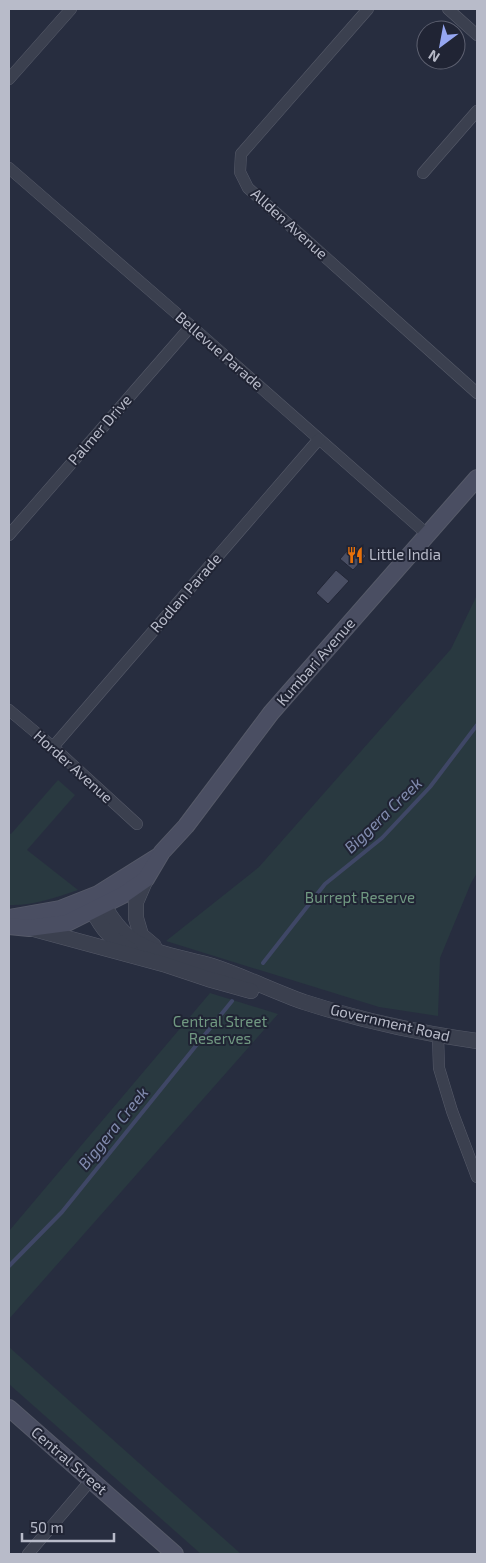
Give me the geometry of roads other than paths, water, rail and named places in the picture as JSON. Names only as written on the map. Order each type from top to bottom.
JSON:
[{"type":"main road","name":"Kumbari Avenue","points":[[95,902],[162,852],[186,826],[271,713],[477,478]]},
{"type":"main road","name":"Kumbari Avenue","points":[[95,902],[124,895],[146,879],[162,852]]},
{"type":"main road","points":[[9,918],[95,902]]},
{"type":"main road","name":"Government Road","points":[[9,926],[29,928],[67,923],[95,902]]},
{"type":"main road","name":"Central Street","points":[[9,1408],[175,1554]]},
{"type":"street","points":[[9,79],[71,9]]},
{"type":"street","name":"Allden Avenue","points":[[368,9],[241,154],[240,172],[248,188],[477,393]]},
{"type":"street","points":[[448,9],[477,35]]},
{"type":"street","points":[[423,173],[477,111]]},
{"type":"street","name":"Bellevue Parade","points":[[9,168],[428,535]]},
{"type":"street","name":"Palmer Drive","points":[[9,535],[191,326]]},
{"type":"street","name":"Rodlan Parade","points":[[53,748],[319,439]]},
{"type":"street","name":"Horder Avenue","points":[[9,710],[137,824]]},
{"type":"street","name":"Government Road","points":[[146,879],[136,902],[136,918],[141,935],[155,946],[166,959]]},
{"type":"street","name":"Government Road","points":[[95,902],[131,939],[166,959],[208,979],[263,994],[304,1002],[362,1019],[438,1036],[477,1042]]},
{"type":"street","name":"Government Road","points":[[29,928],[166,959]]},
{"type":"street","points":[[438,1036],[440,1068],[452,1111],[477,1177]]},
{"type":"street","points":[[28,1554],[91,1480]]},
{"type":"waterway","name":"Biggera Creek","points":[[263,963],[325,884],[382,838],[430,787],[477,725]]},
{"type":"waterway","name":"Biggera Creek","points":[[9,1266],[62,1212],[232,1001]]},
{"type":"place","name":"Little India","points":[[355,555]]},
{"type":"park label","name":"Burrept Reserve","points":[[360,898]]},
{"type":"park label","name":"Central Street Reserves","points":[[220,1030]]}]
